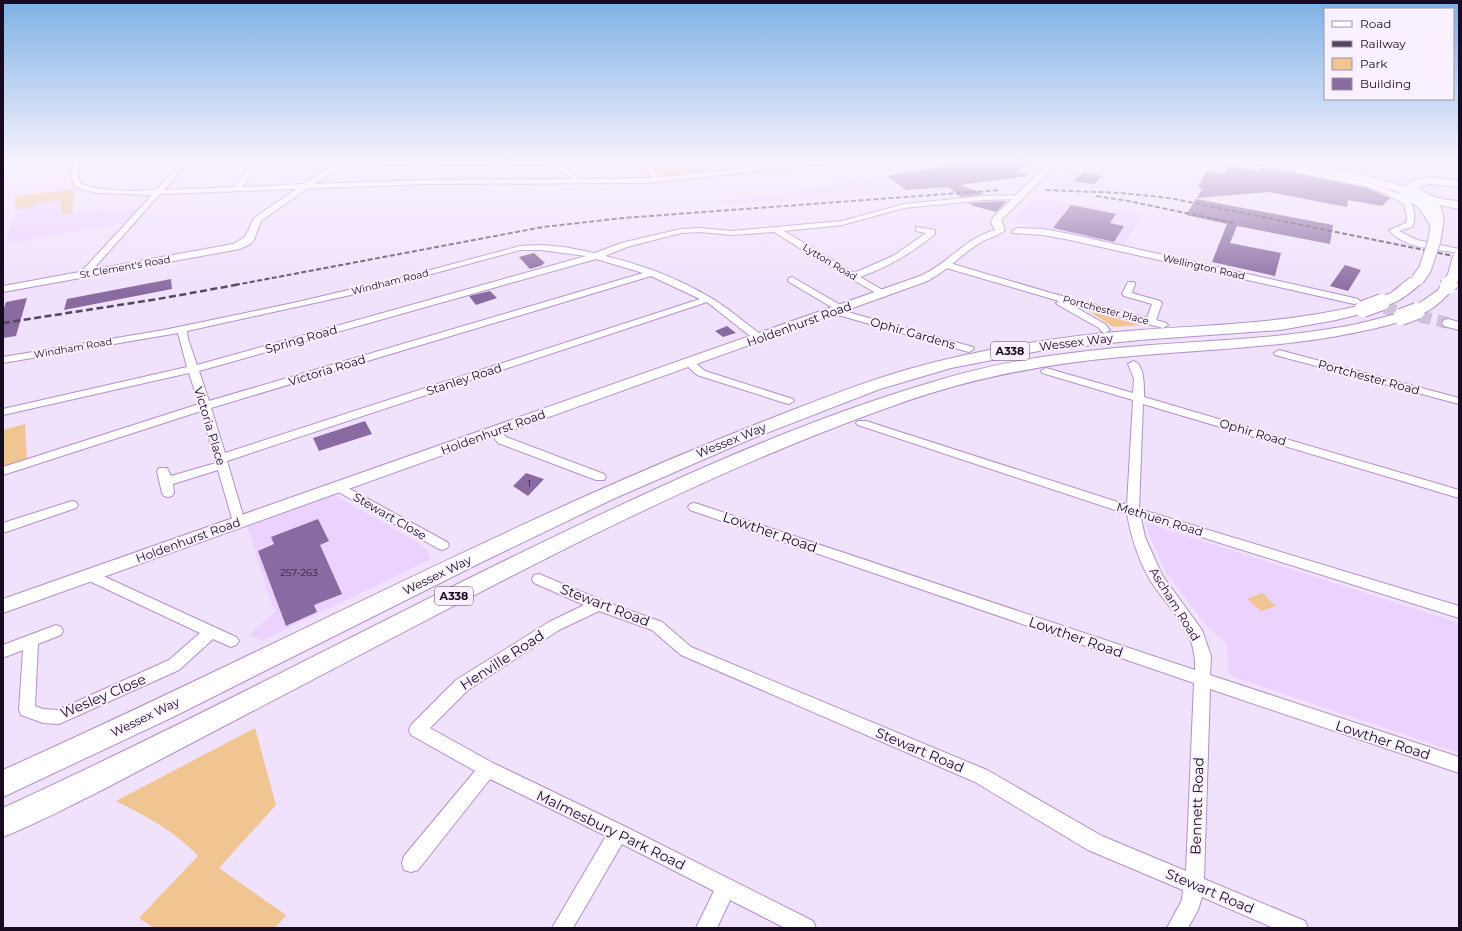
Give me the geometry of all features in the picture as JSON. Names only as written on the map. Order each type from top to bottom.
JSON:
[{"type":"main road","points":[[1423,205],[1428,210],[1436,225]]},
{"type":"main road","name":"Wessex Way","points":[[3,784],[66,756],[493,548],[624,486],[760,428],[886,381],[962,360],[1050,345],[1128,336],[1281,324],[1339,315],[1359,305],[1382,302],[1396,296],[1418,279],[1425,269],[1434,242],[1436,225],[1439,216],[1434,205]]},
{"type":"main road","name":"Wessex Way","points":[[3,824],[75,789],[506,569],[631,508],[742,459],[891,400],[961,378],[1042,362],[1103,354],[1328,334],[1372,326],[1418,311],[1442,294],[1454,275],[1459,257]]},
{"type":"main road","points":[[3,781],[66,756]]},
{"type":"main road","points":[[3,827],[75,789]]},
{"type":"street","points":[[84,274],[147,205]]},
{"type":"street","name":"St Clement's Road","points":[[3,289],[236,247],[246,242],[250,238],[257,220],[278,205]]},
{"type":"street","name":"Spring Road","points":[[3,412],[193,369],[596,256],[624,245],[681,231],[700,230],[732,233],[842,223],[909,205]]},
{"type":"street","points":[[1009,205],[996,220],[996,223],[1009,231]]},
{"type":"street","points":[[1009,231],[1006,219],[1020,205]]},
{"type":"street","points":[[1408,205],[1411,222],[1405,228],[1393,230],[1397,235],[1459,251]]},
{"type":"street","points":[[854,276],[896,259],[918,245],[932,232],[919,229]]},
{"type":"street","name":"Lytton Road","points":[[777,230],[883,294]]},
{"type":"street","name":"Wellington Road","points":[[1009,231],[1054,234],[1359,305]]},
{"type":"street","name":"Holdenhurst Road","points":[[3,606],[924,279],[946,265],[967,246],[1009,231]]},
{"type":"street","name":"Windham Road","points":[[3,360],[182,329],[274,310],[394,282],[520,248],[546,247],[596,256],[676,282],[708,299],[758,338]]},
{"type":"street","name":"Portchester Place","points":[[946,265],[1048,295],[1163,325]]},
{"type":"street","name":"Victoria Road","points":[[3,471],[205,406],[651,273]]},
{"type":"street","name":"Ophir Gardens","points":[[792,280],[837,310],[969,349]]},
{"type":"street","points":[[1131,284],[1128,294],[1157,303],[1151,321]]},
{"type":"street","name":"Portchester Place","points":[[1048,295],[1102,326],[1104,330]]},
{"type":"street","name":"Stanley Road","points":[[166,482],[221,462],[708,299]]},
{"type":"street","name":"Victoria Place","points":[[182,329],[183,339],[205,406],[239,522]]},
{"type":"street","name":"Portchester Road","points":[[1279,353],[1459,401]]},
{"type":"street","points":[[689,362],[701,373],[789,401]]},
{"type":"street","name":"Ascham Road","points":[[1133,364],[1139,379],[1133,511],[1138,537],[1156,577],[1191,625],[1200,644],[1203,656],[1201,679]]},
{"type":"street","name":"Ophir Road","points":[[1046,371],[1459,494]]},
{"type":"street","name":"Methuen Road","points":[[862,423],[1133,511],[1459,612]]},
{"type":"street","points":[[495,431],[502,440],[600,477]]},
{"type":"street","name":"Stewart Close","points":[[339,487],[442,545]]},
{"type":"street","points":[[3,528],[72,505]]},
{"type":"street","name":"Lowther Road","points":[[694,506],[1201,679],[1459,765]]},
{"type":"street","points":[[90,575],[231,641]]},
{"type":"street","name":"Stewart Road","points":[[539,579],[598,605],[657,626],[686,651],[981,776],[1012,793],[1072,831],[1194,885],[1298,928]]},
{"type":"street","name":"Henville Road","points":[[418,730],[462,685],[554,626],[598,605]]},
{"type":"street","points":[[5,651],[56,631]]},
{"type":"street","name":"Wesley Close","points":[[31,641],[27,710],[43,716],[59,717],[174,665],[211,632]]},
{"type":"street","name":"Bennett Road","points":[[1177,928],[1191,903],[1194,885],[1201,679]]},
{"type":"street","name":"Malmesbury Park Road","points":[[418,730],[487,769],[618,832],[806,928]]},
{"type":"street","points":[[410,863],[487,769]]},
{"type":"street","points":[[562,928],[618,832]]},
{"type":"street","points":[[706,928],[726,888]]},
{"type":"shaded area","points":[[15,205],[74,205],[73,213],[110,207],[108,210],[139,208],[125,223],[5,244],[11,224],[15,217]]},
{"type":"shaded area","points":[[1027,205],[1083,205],[1132,212],[1139,214],[1141,217],[1124,245],[1015,222],[1014,218]]},
{"type":"shaded area","points":[[330,495],[335,495],[419,543],[427,550],[431,559],[262,641],[249,635],[276,611],[272,605],[247,525]]},
{"type":"shaded area","points":[[1146,523],[1459,623],[1459,753],[1234,677],[1228,671],[1227,645],[1204,623],[1167,574],[1149,534]]},
{"type":"green space","points":[[15,205],[33,205],[29,208],[15,209]]},
{"type":"green space","points":[[61,205],[73,205],[72,213],[63,215]]},
{"type":"green space","points":[[1089,311],[1141,325],[1113,327]]},
{"type":"green space","points":[[25,424],[27,459],[3,467],[3,430]]},
{"type":"green space","points":[[1262,593],[1276,606],[1261,611],[1247,599]]},
{"type":"green space","points":[[255,728],[276,805],[219,868],[286,915],[275,928],[154,928],[139,918],[198,856],[170,832],[149,818],[116,801]]},
{"type":"building","points":[[973,205],[1003,205],[996,212]]},
{"type":"building","points":[[1071,205],[1116,214],[1110,223],[1124,226],[1114,242],[1053,228]]},
{"type":"building","points":[[1192,205],[1230,205],[1333,225],[1330,244],[1237,226],[1230,243],[1281,253],[1275,276],[1212,262],[1227,224],[1186,215]]},
{"type":"building","points":[[534,253],[545,263],[530,269],[519,257]]},
{"type":"building","points":[[1345,265],[1361,270],[1348,291],[1330,286]]},
{"type":"building","points":[[171,279],[172,289],[64,310],[67,299]]},
{"type":"building","points":[[490,291],[497,298],[476,305],[469,296]]},
{"type":"building","points":[[27,298],[16,336],[3,338],[3,311],[6,302]]},
{"type":"building","points":[[727,326],[736,333],[723,337],[715,331]]},
{"type":"building","points":[[365,421],[372,434],[319,451],[313,438]]},
{"type":"building","points":[[526,473],[544,479],[528,496],[513,486]]},
{"type":"building","points":[[318,519],[329,541],[320,545],[342,594],[314,605],[317,612],[286,626],[258,551],[274,544],[271,537]]},
{"type":"tunnel","points":[[1367,304],[1448,323]]},
{"type":"railway","points":[[235,285],[543,227],[623,218],[792,205]]},
{"type":"railway","points":[[1149,205],[1234,223]]},
{"type":"railway","points":[[1206,205],[1459,257]]},
{"type":"railway","points":[[3,323],[158,299],[241,284]]}]
